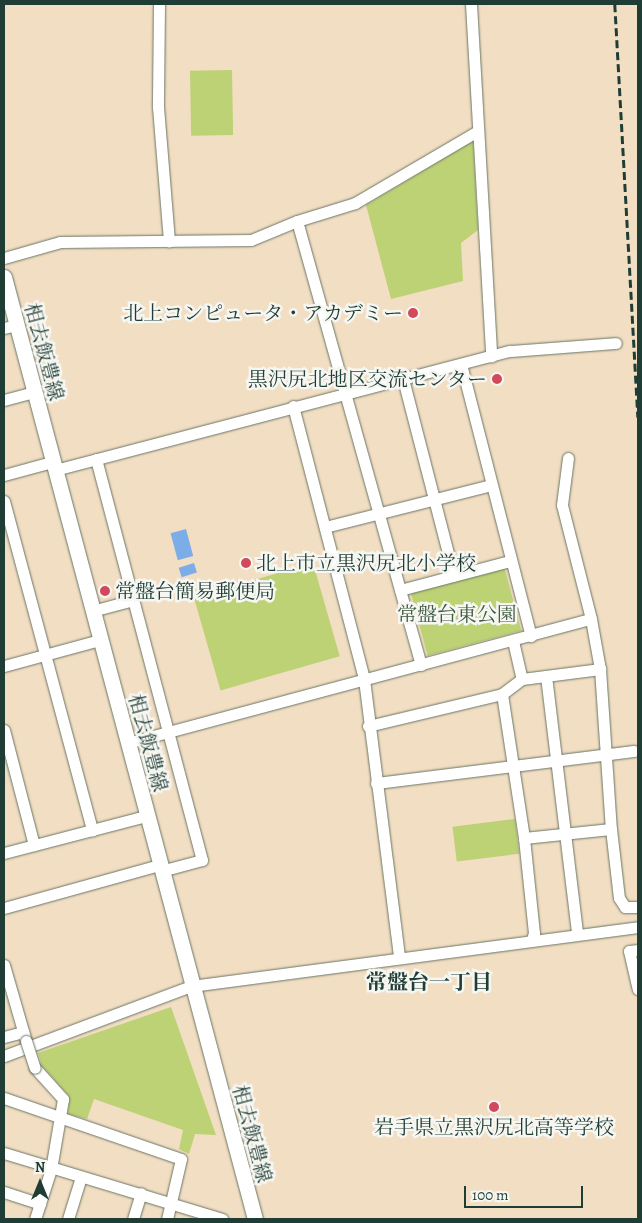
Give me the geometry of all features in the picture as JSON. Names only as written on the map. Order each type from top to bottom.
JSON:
[{"type":"main road","name":"相去飯豊線","points":[[4,277],[10,327],[34,392],[191,986],[255,1219]]},
{"type":"street","points":[[159,4],[158,107],[169,242]]},
{"type":"street","points":[[471,4],[476,132],[491,356]]},
{"type":"street","points":[[4,258],[60,242],[251,240],[297,221],[355,203],[476,132]]},
{"type":"street","points":[[297,221],[348,394],[379,515],[421,665]]},
{"type":"street","points":[[4,475],[96,459],[293,406],[348,394],[510,351],[616,343]]},
{"type":"street","points":[[460,364],[490,485],[531,636]]},
{"type":"street","points":[[403,379],[454,576]]},
{"type":"street","points":[[4,400],[34,392]]},
{"type":"street","points":[[293,406],[364,679],[368,726],[399,958]]},
{"type":"street","points":[[568,458],[562,505],[591,618],[600,669],[608,754],[611,829],[620,898],[625,907],[638,907]]},
{"type":"street","points":[[4,908],[160,868],[202,860],[96,459]]},
{"type":"street","points":[[325,527],[379,515],[490,485]]},
{"type":"street","points":[[4,501],[92,830]]},
{"type":"street","points":[[400,590],[510,561]]},
{"type":"street","points":[[92,611],[133,600]]},
{"type":"street","points":[[127,743],[513,641],[591,618]]},
{"type":"street","points":[[4,666],[100,640]]},
{"type":"street","points":[[513,641],[522,679]]},
{"type":"street","points":[[368,726],[502,694],[522,679],[600,669]]},
{"type":"street","points":[[546,676],[577,934]]},
{"type":"street","points":[[502,694],[524,838],[534,933],[532,940]]},
{"type":"street","points":[[4,730],[34,845]]},
{"type":"street","points":[[376,783],[514,764],[634,751]]},
{"type":"street","points":[[4,853],[146,816]]},
{"type":"street","points":[[524,838],[611,829]]},
{"type":"street","points":[[4,1056],[191,986],[638,927]]},
{"type":"street","points":[[638,950],[629,951],[638,989]]},
{"type":"street","points":[[4,965],[7,989],[35,1068],[63,1098],[52,1169],[35,1219]]},
{"type":"street","points":[[4,1037],[24,1037]]},
{"type":"street","points":[[4,1098],[182,1158],[167,1219]]},
{"type":"street","points":[[4,1153],[222,1219]]},
{"type":"street","points":[[68,1219],[81,1177]]},
{"type":"street","points":[[4,1192],[40,1204]]},
{"type":"street","points":[[133,1219],[141,1193]]},
{"type":"green space","points":[[232,70],[233,135],[191,136],[190,71]]},
{"type":"green space","points":[[473,141],[478,230],[461,243],[463,281],[391,299],[366,205]]},
{"type":"green space","points":[[313,563],[340,656],[221,690],[194,597]]},
{"type":"green space","name":"常盤台東公園","points":[[504,566],[521,631],[428,656],[410,591]]},
{"type":"green space","points":[[515,819],[519,854],[457,861],[452,827]]},
{"type":"green space","points":[[171,1007],[216,1135],[195,1134],[189,1154],[179,1149],[183,1130],[94,1099],[87,1119],[68,1114],[69,1096],[42,1066],[38,1053]]},
{"type":"water","points":[[186,529],[193,556],[178,560],[171,533]]},
{"type":"water","points":[[194,563],[197,573],[182,577],[179,568]]},
{"type":"railway","points":[[615,4],[638,417]]},
{"type":"place","name":"北上コンピュータ・アカデミー","points":[[413,313]]},
{"type":"place","name":"黒沢尻北地区交流センター","points":[[497,379]]},
{"type":"place","name":"北上市立黒沢尻北小学校","points":[[246,563]]},
{"type":"place","name":"常盤台簡易郵便局","points":[[105,591]]},
{"type":"place","name":"岩手県立黒沢尻北高等学校","points":[[494,1107]]},
{"type":"district","name":"常盤台一丁目","points":[[429,982]]}]
